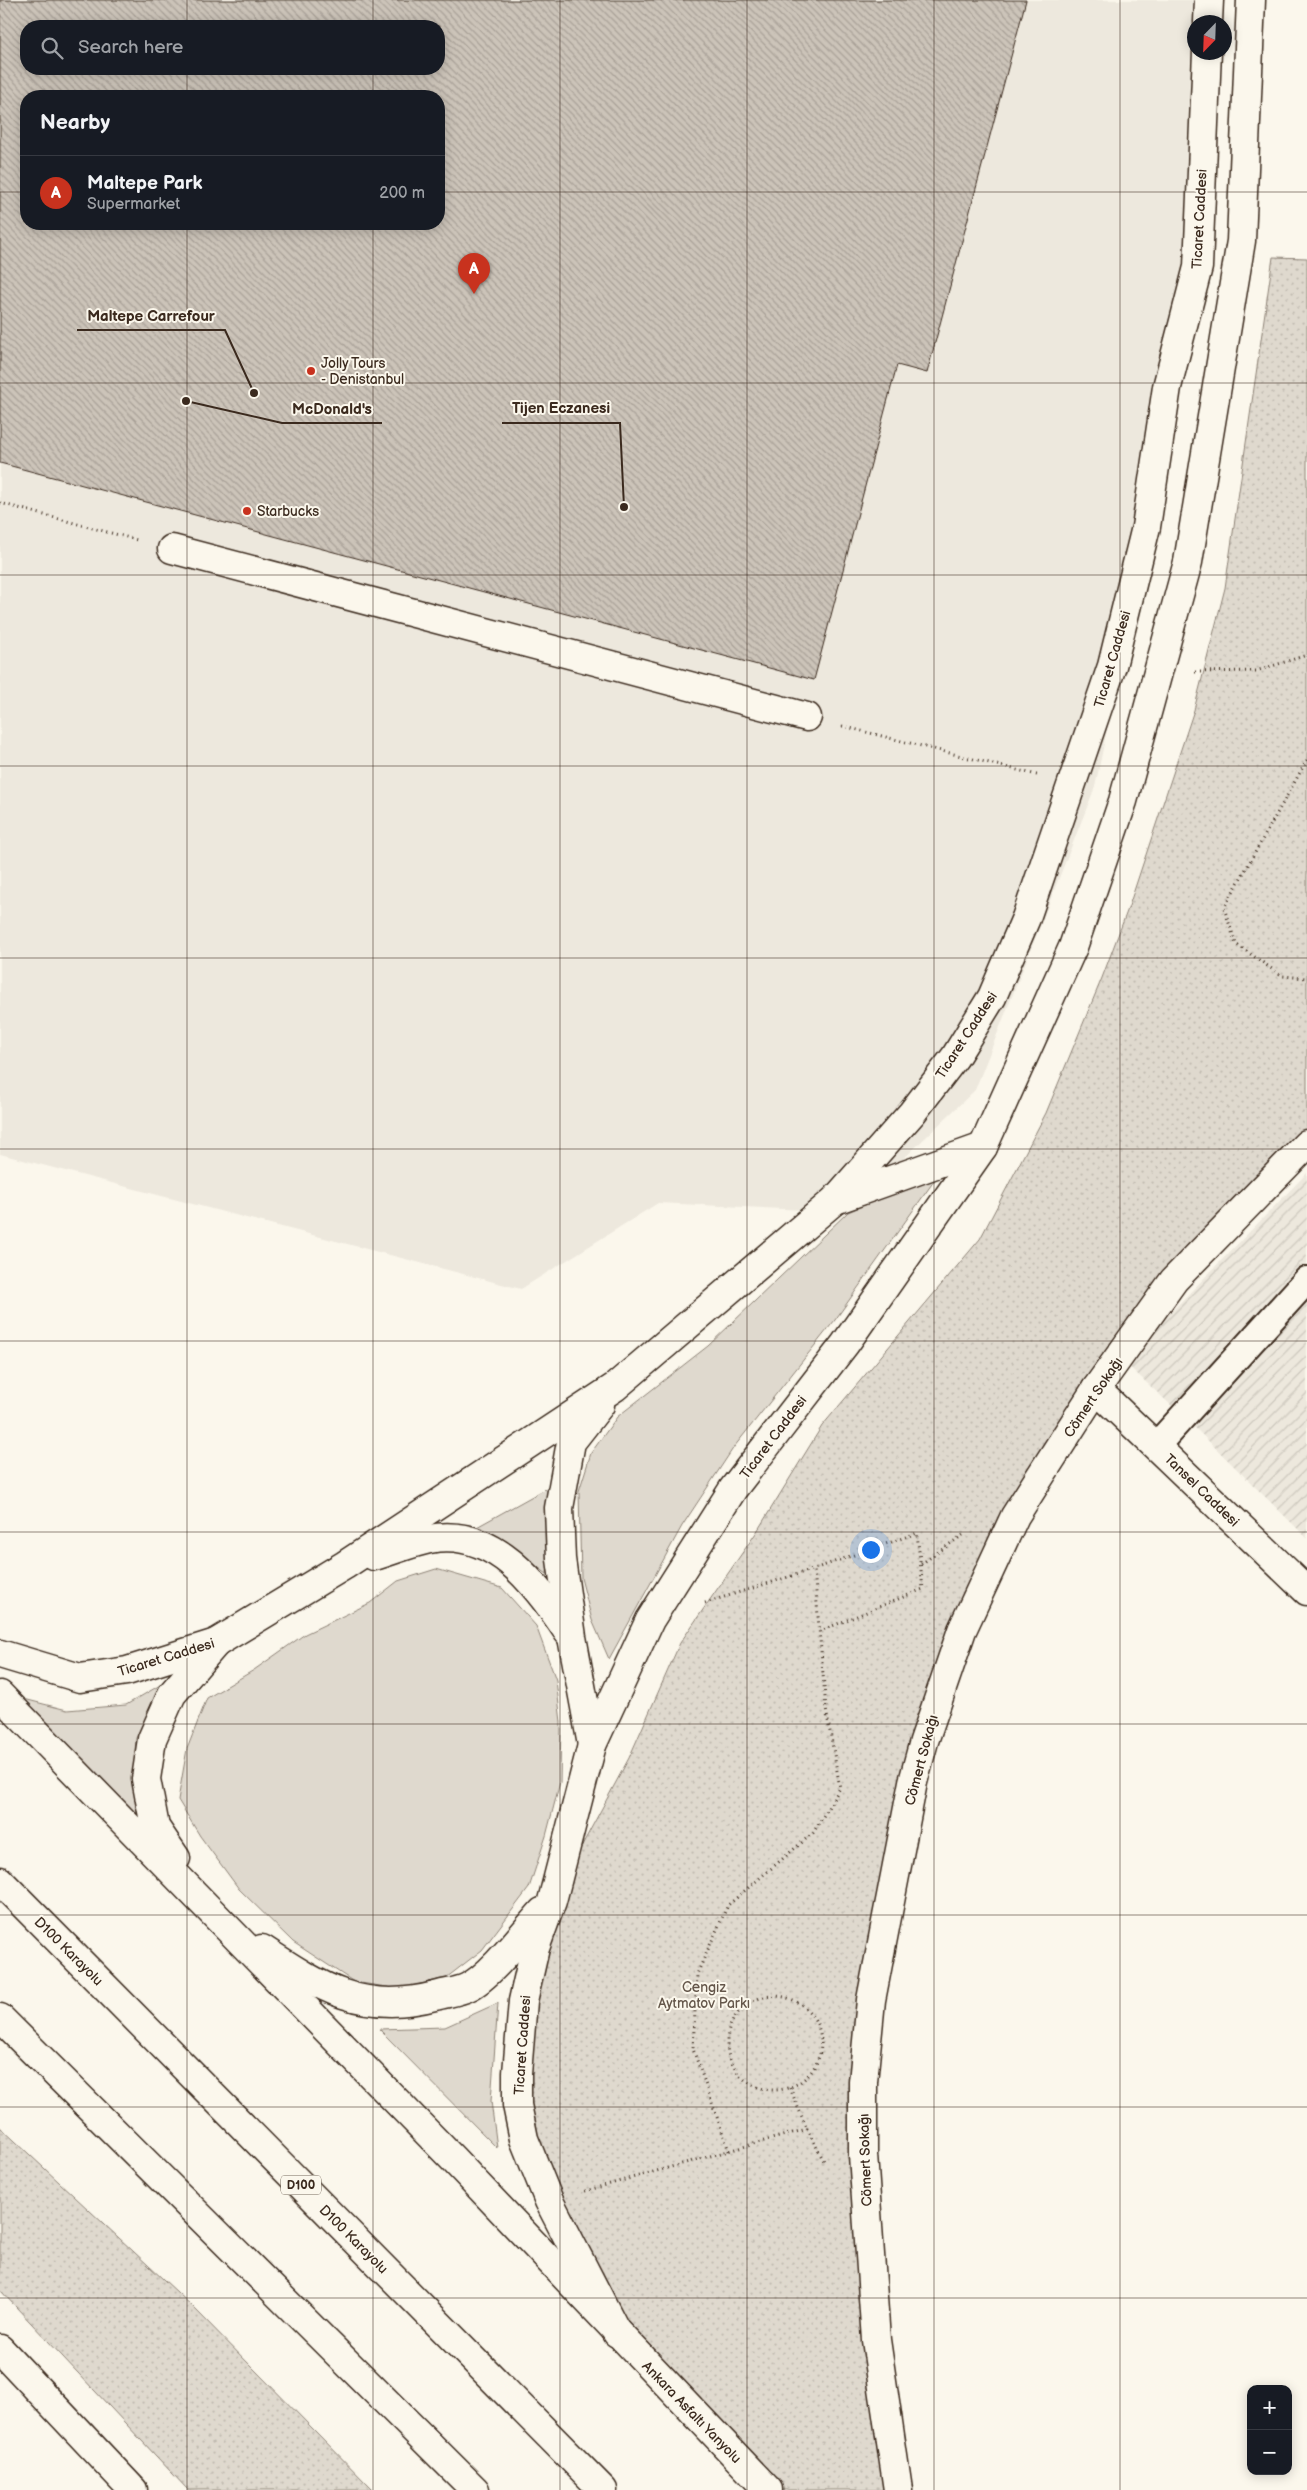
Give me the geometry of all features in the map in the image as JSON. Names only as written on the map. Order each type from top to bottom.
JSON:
[{"type":"main road","points":[[1208,15],[1209,0]]},
{"type":"main road","name":"Ticaret Caddesi","points":[[617,2333],[548,2202],[524,2139],[517,2105],[517,2073],[523,2001],[535,1948],[552,1901],[592,1744],[650,1620],[733,1490],[844,1344],[983,1147],[1073,947],[1122,801],[1188,562],[1242,241],[1251,0]]},
{"type":"main road","name":"Ticaret Caddesi","points":[[0,1654],[80,1678],[127,1671],[216,1643],[345,1565],[614,1387],[835,1200],[912,1113],[956,1057],[992,998],[1026,918],[1112,666],[1146,527],[1167,387],[1198,267],[1207,60]]},
{"type":"main road","points":[[172,549],[807,717]]},
{"type":"main road","name":"Cömert Sokağı","points":[[898,2490],[876,2340],[862,2155],[863,2082],[871,2000],[913,1782],[924,1741],[962,1630],[1016,1516],[1096,1389],[1174,1280],[1307,1144]]},
{"type":"main road","name":"Ticaret Caddesi","points":[[835,1200],[983,1147]]},
{"type":"main road","name":"Ticaret Caddesi","points":[[592,1744],[572,1637],[561,1559],[559,1508],[571,1442],[614,1387]]},
{"type":"main road","name":"Tansel Caddesi","points":[[1096,1389],[1307,1592]]},
{"type":"main road","name":"Ticaret Caddesi","points":[[345,1565],[430,1539],[466,1538],[498,1552],[523,1572],[547,1600],[572,1637]]},
{"type":"main road","points":[[216,1643],[172,1694],[152,1739],[146,1780],[155,1827],[220,1922]]},
{"type":"main road","points":[[0,1695],[220,1922],[310,1980],[338,1994],[366,2000],[399,2003],[468,1987],[509,1949],[552,1901]]},
{"type":"main road","name":"D100 Karayolu","points":[[0,1881],[602,2490]]},
{"type":"main road","name":"Ankara Asfaltı Yanyolu","points":[[220,1922],[452,2159],[768,2490]]},
{"type":"main road","points":[[0,2018],[475,2490]]},
{"type":"main road","points":[[0,2349],[133,2490]]},
{"type":"lane","points":[[1156,1446],[1307,1280]]},
{"type":"path","points":[[0,504],[172,549]]},
{"type":"path","points":[[1158,673],[1256,671],[1307,655]]},
{"type":"path","points":[[807,717],[1073,784]]},
{"type":"path","points":[[1307,760],[1224,908],[1236,944],[1282,976],[1307,978]]},
{"type":"path","points":[[650,1620],[814,1569],[917,1533],[923,1589],[820,1631]]},
{"type":"path","points":[[729,2151],[693,2049],[697,1974],[728,1905],[813,1833],[840,1788],[826,1708],[814,1569]]},
{"type":"path","points":[[757,1998],[792,1999],[812,2013],[820,2030],[820,2058],[808,2077],[790,2088],[779,2091],[742,2079],[728,2058],[726,2040],[736,2015],[757,1998]]},
{"type":"path","points":[[790,2088],[807,2129],[829,2172]]},
{"type":"path","points":[[548,2202],[807,2129]]},
{"type":"shaded area","points":[[0,0],[1196,0],[1196,15],[1187,15],[1187,60],[1196,60],[1196,300],[1095,787],[975,1090],[848,1212],[658,1203],[521,1289],[0,1154]]},
{"type":"shaded area","points":[[1307,1173],[1307,1538],[1184,1417],[1123,1361]]},
{"type":"green space","name":"Cengiz Aytmatov Parkı","points":[[1273,257],[1307,258],[1307,1144],[1174,1280],[1011,1511],[929,1725],[863,2082],[898,2490],[768,2490],[617,2333],[562,2211],[524,2100],[537,1961],[552,1901],[629,1758],[680,1643],[756,1533],[822,1426],[980,1239],[1046,1113],[1102,978],[1129,906],[1194,710],[1225,588]]},
{"type":"green space","points":[[939,1174],[835,1320],[734,1447],[682,1526],[609,1659],[592,1620],[581,1578],[579,1491],[591,1453],[617,1417],[708,1346],[848,1212]]},
{"type":"green space","points":[[547,1488],[550,1519],[547,1574],[523,1556],[475,1528]]},
{"type":"green space","points":[[436,1569],[502,1588],[536,1626],[556,1680],[561,1722],[560,1782],[546,1836],[529,1888],[482,1950],[446,1978],[400,1989],[354,1982],[293,1942],[239,1889],[200,1836],[178,1800],[187,1749],[207,1698],[254,1670],[305,1634],[370,1603],[398,1581]]},
{"type":"green space","points":[[162,1684],[136,1738],[133,1779],[137,1820],[16,1697],[67,1710],[126,1705]]},
{"type":"green space","points":[[498,2003],[491,2101],[497,2148],[379,2029],[445,2027]]},
{"type":"green space","points":[[0,2127],[193,2307],[373,2490],[188,2490],[0,2290]]},
{"type":"building","points":[[0,0],[1026,0],[927,373],[897,365],[814,680],[0,463]]},
{"type":"place","name":"Maltepe Park","points":[[474,294]]},
{"type":"place","name":"Jolly Tours - Denistanbul","points":[[311,371]]},
{"type":"place","name":"Maltepe Carrefour","points":[[254,393]]},
{"type":"place","name":"McDonald's","points":[[186,401]]},
{"type":"place","name":"Tijen Eczanesi","points":[[624,507]]},
{"type":"place","name":"Starbucks","points":[[247,511]]}]
